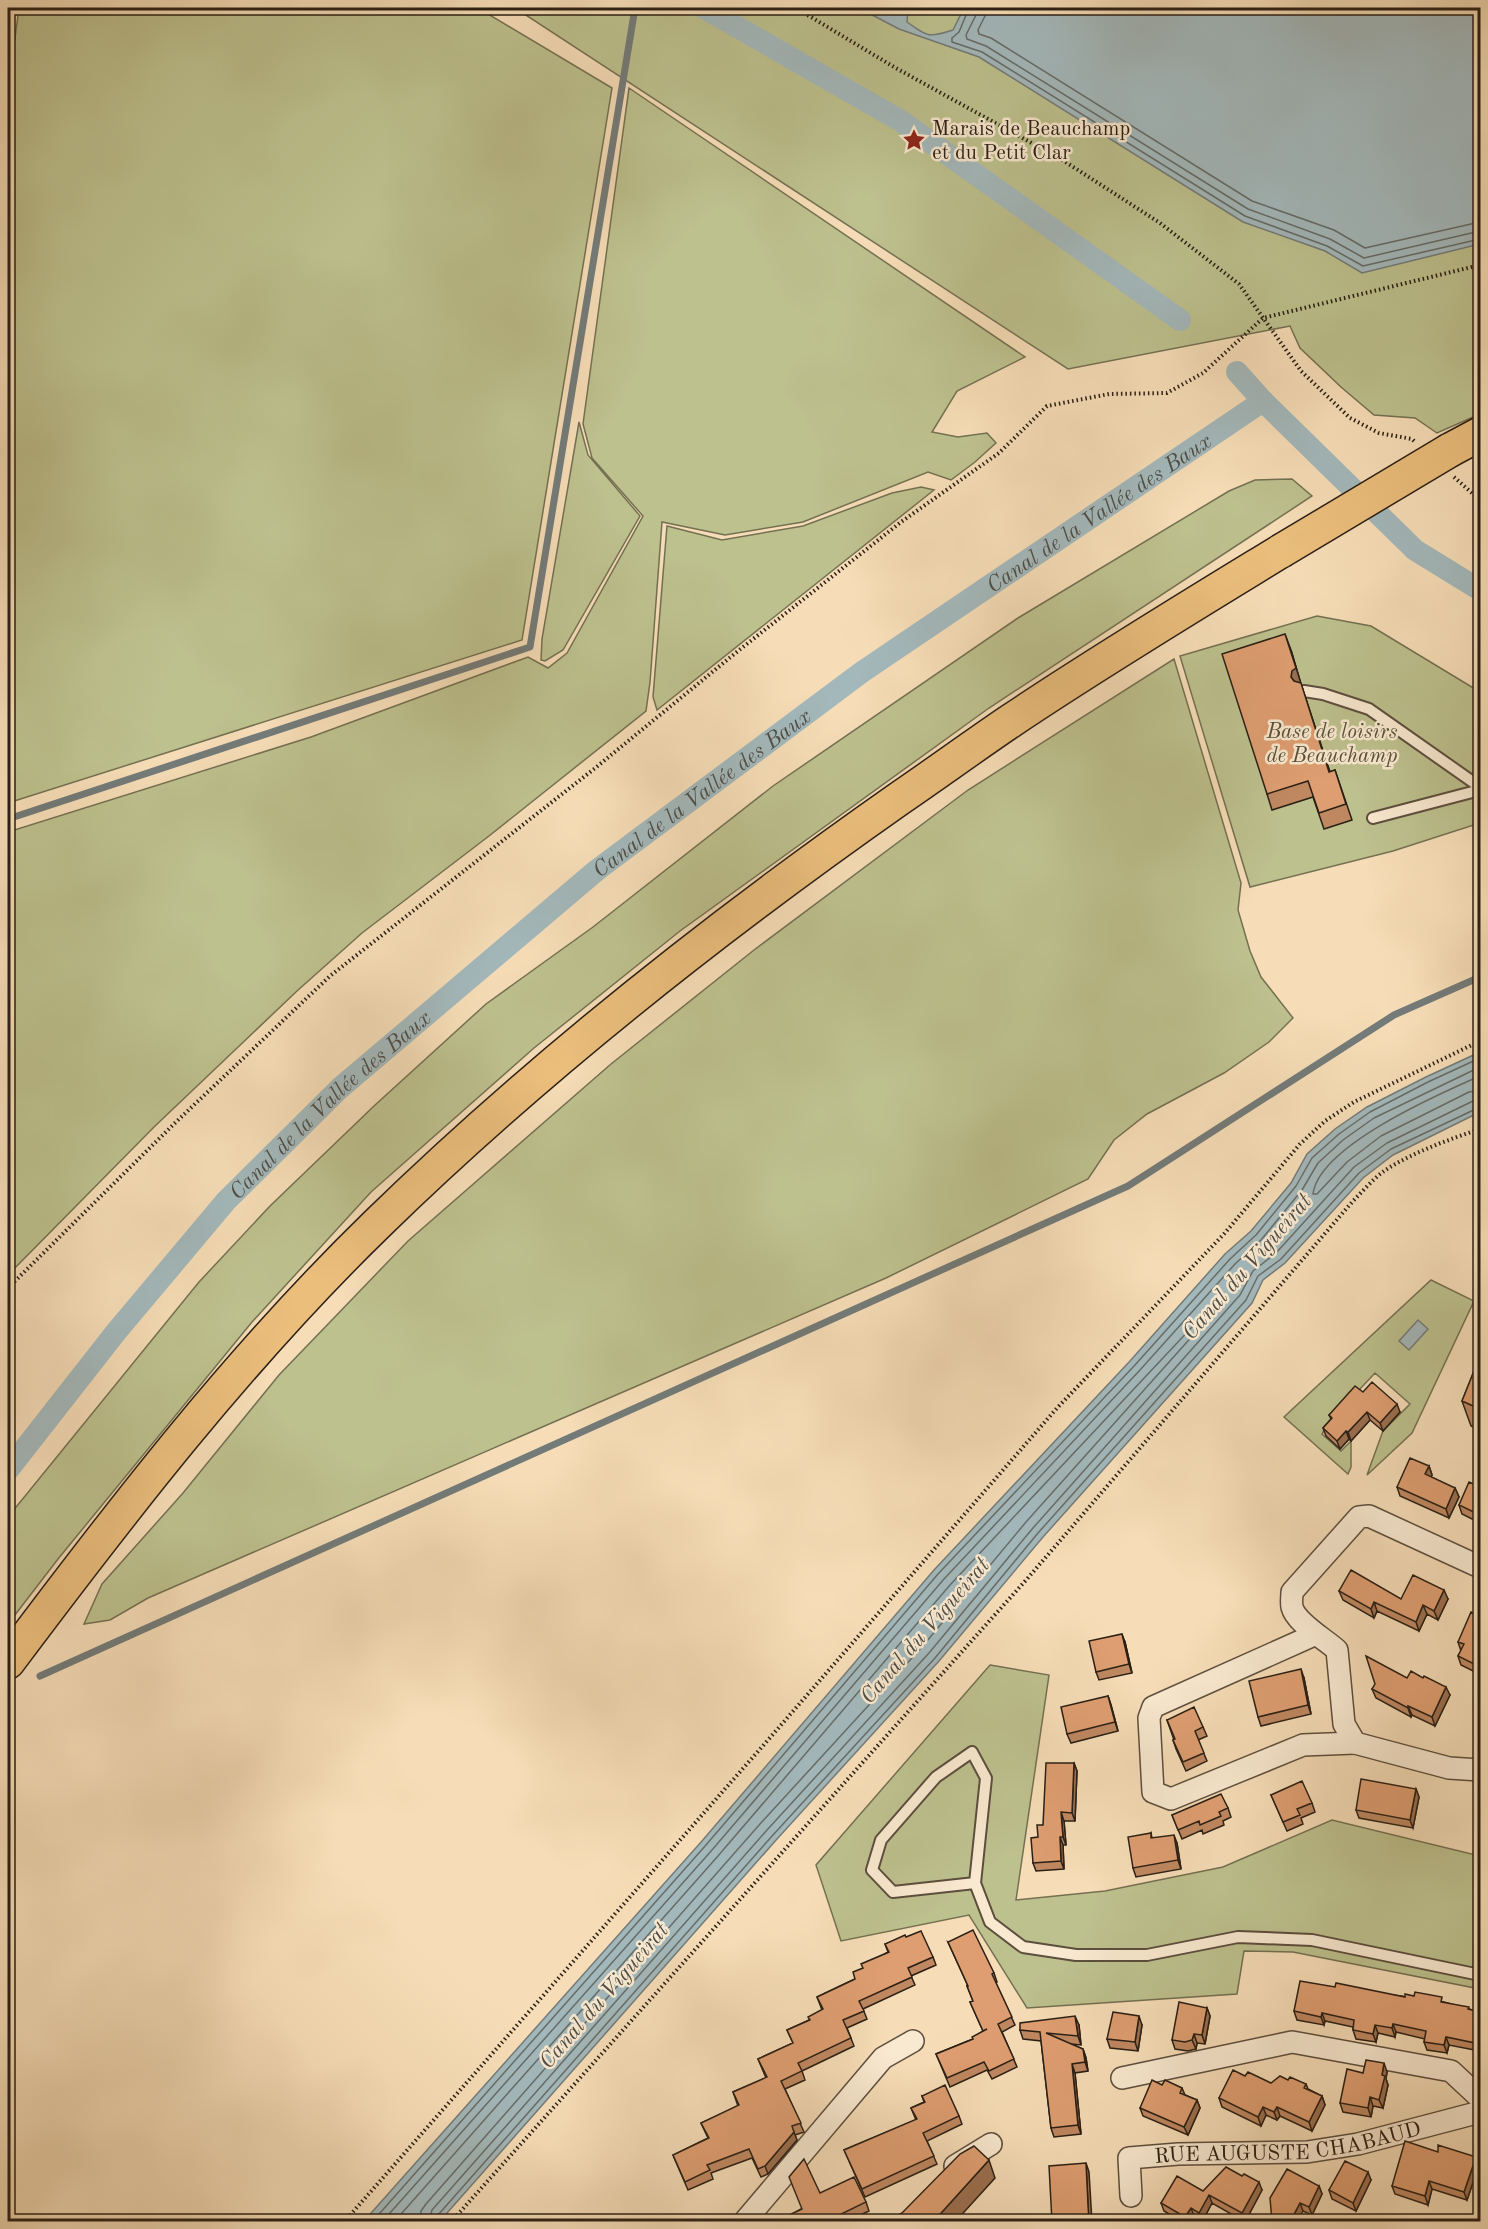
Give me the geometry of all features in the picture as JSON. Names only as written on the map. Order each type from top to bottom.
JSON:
[{"type":"main road","points":[[8,1662],[85,1560],[214,1400],[290,1315],[375,1226],[482,1125],[665,974],[822,853],[1013,719],[1281,552],[1439,456],[1480,435]]},
{"type":"street","points":[[1355,1743],[1344,1724],[1337,1650],[1327,1641],[1314,1635],[1292,1609],[1292,1592],[1359,1517],[1369,1516],[1480,1567]]},
{"type":"street","points":[[1314,1635],[1153,1707],[1149,1718],[1153,1792],[1171,1799],[1303,1745],[1355,1743],[1449,1768],[1480,1770]]},
{"type":"street","points":[[744,2222],[883,2058],[913,2041]]},
{"type":"street","points":[[1122,2078],[1292,2042],[1450,2071],[1480,2098]]},
{"type":"street","name":"RUE AUGUSTE CHABAUD","points":[[1131,2196],[1129,2158],[1178,2154],[1307,2152],[1358,2144],[1480,2112]]},
{"type":"street","points":[[944,2176],[959,2162],[991,2144]]},
{"type":"lane","points":[[1304,691],[1323,694],[1369,709],[1480,789]]},
{"type":"lane","points":[[1373,818],[1480,789]]},
{"type":"lane","points":[[975,1883],[893,1892],[872,1870],[881,1840],[936,1777],[972,1752],[986,1778],[975,1883],[990,1922],[1023,1947],[1076,1955],[1147,1955],[1238,1937],[1312,1940],[1480,1974]]},
{"type":"path","points":[[796,8],[894,67],[1064,161],[1160,223],[1239,285],[1301,371],[1350,418],[1380,433],[1412,439],[1439,456],[1480,500]]},
{"type":"path","points":[[8,1288],[176,1122],[330,976],[594,769],[901,522],[999,453],[1047,406],[1109,394],[1167,393],[1203,373],[1263,318],[1480,265]]},
{"type":"path","points":[[344,2222],[1057,1408],[1224,1234],[1300,1144],[1325,1121],[1354,1102],[1480,1041]]},
{"type":"path","points":[[450,2222],[1027,1579],[1353,1201],[1383,1172],[1397,1164],[1480,1129]]},
{"type":"green space","points":[[19,8],[478,8],[612,88],[522,640],[8,803],[8,90]]},
{"type":"green space","points":[[515,8],[1480,8],[1480,414],[1437,433],[1415,418],[1374,415],[1300,348],[1290,326],[1068,369]]},
{"type":"green space","points":[[629,88],[1025,357],[957,391],[932,432],[958,437],[987,433],[996,443],[951,480],[928,472],[803,522],[725,535],[662,522],[646,711],[362,933],[297,991],[154,1127],[8,1275],[8,832],[311,737],[528,657],[548,668],[567,653],[643,516],[592,458],[583,424]]},
{"type":"green space","points":[[579,422],[588,455],[640,516],[563,650],[545,661],[541,660],[542,639]]},
{"type":"green space","points":[[1292,479],[1312,496],[989,708],[680,931],[534,1048],[371,1192],[252,1322],[58,1559],[8,1624],[8,1517],[199,1282],[270,1206],[374,1106],[486,1004],[593,927],[773,786],[1018,618],[1229,491],[1255,480]]},
{"type":"green space","points":[[921,487],[934,490],[657,710],[653,697],[667,526],[722,540],[803,526],[892,493]]},
{"type":"green space","name":"Base de loisirs de Beauchamp","points":[[1317,616],[1371,626],[1480,692],[1480,823],[1393,851],[1250,887],[1180,656]]},
{"type":"green space","points":[[1174,659],[1241,883],[1238,910],[1250,951],[1261,977],[1293,1018],[1269,1042],[1224,1073],[1147,1114],[1114,1140],[1088,1179],[886,1278],[148,1598],[110,1620],[84,1624],[102,1584],[183,1493],[279,1375],[408,1241],[611,1064],[754,950],[968,790]]},
{"type":"green space","points":[[1431,1280],[1474,1301],[1412,1433],[1367,1475],[1383,1431],[1410,1404],[1375,1373],[1329,1422],[1322,1434],[1341,1451],[1351,1441],[1351,1467],[1348,1474],[1284,1417]]},
{"type":"green space","points":[[990,1665],[1049,1675],[1016,1900],[1105,1891],[1223,1867],[1332,1820],[1480,1856],[1480,1989],[1293,1952],[1244,1951],[1237,1994],[1027,2008],[969,1915],[841,1941],[816,1865]]},
{"type":"water","points":[[859,8],[908,8],[907,22],[924,33],[933,35],[953,30],[964,8],[1480,8],[1480,244],[1362,273],[1325,251],[1243,222],[979,57],[899,29]]},
{"type":"water","name":"Canal du Vigueirat","points":[[1480,1052],[1480,1112],[1393,1155],[1363,1178],[1285,1263],[1263,1280],[1252,1303],[1043,1537],[939,1661],[777,1839],[440,2221],[364,2221],[702,1841],[934,1570],[1130,1361],[1225,1254],[1251,1231],[1291,1183],[1307,1154],[1335,1129],[1367,1107]]},
{"type":"water","points":[[1418,1320],[1428,1329],[1409,1350],[1399,1341]]},
{"type":"building","points":[[1285,634],[1296,668],[1292,671],[1291,677],[1294,681],[1301,683],[1329,772],[1335,770],[1346,804],[1319,813],[1308,781],[1267,794],[1222,654]]},
{"type":"building","points":[[1480,1356],[1480,1409],[1462,1401]]},
{"type":"building","points":[[1372,1382],[1397,1404],[1380,1423],[1367,1412],[1337,1441],[1323,1428],[1332,1418],[1329,1415],[1355,1386],[1363,1392]]},
{"type":"building","points":[[1410,1458],[1429,1466],[1425,1474],[1455,1488],[1446,1509],[1397,1487]]},
{"type":"building","points":[[1469,1482],[1480,1487],[1480,1515],[1459,1505]]},
{"type":"building","points":[[1351,1570],[1401,1599],[1413,1575],[1444,1590],[1434,1611],[1423,1605],[1416,1622],[1374,1602],[1371,1609],[1339,1591]]},
{"type":"building","points":[[1471,1612],[1480,1616],[1480,1652],[1474,1664],[1458,1656],[1464,1644],[1458,1642]]},
{"type":"building","points":[[1122,1634],[1129,1664],[1096,1672],[1089,1641]]},
{"type":"building","points":[[1366,1656],[1407,1678],[1411,1671],[1446,1687],[1432,1717],[1408,1706],[1408,1708],[1372,1689],[1375,1684]]},
{"type":"building","points":[[1301,1669],[1308,1705],[1258,1717],[1249,1681]]},
{"type":"building","points":[[1108,1696],[1115,1722],[1067,1734],[1061,1707]]},
{"type":"building","points":[[1194,1707],[1203,1727],[1195,1731],[1204,1753],[1183,1762],[1167,1720]]},
{"type":"building","points":[[1046,1763],[1074,1763],[1072,1813],[1061,1812],[1063,1837],[1060,1837],[1061,1861],[1033,1863],[1031,1838],[1038,1837],[1037,1825],[1043,1825]]},
{"type":"building","points":[[1361,1779],[1416,1789],[1410,1820],[1356,1810]]},
{"type":"building","points":[[1302,1781],[1312,1803],[1297,1809],[1300,1815],[1283,1822],[1271,1795]]},
{"type":"building","points":[[1221,1794],[1228,1808],[1219,1812],[1221,1816],[1200,1825],[1199,1821],[1178,1830],[1172,1815]]},
{"type":"building","points":[[1151,1833],[1151,1838],[1174,1835],[1178,1860],[1133,1868],[1128,1837]]},
{"type":"building","points":[[973,1930],[1012,2017],[998,2024],[1014,2059],[989,2071],[984,2062],[947,2078],[936,2054],[973,2039],[972,2037],[987,2029],[983,2031],[970,2002],[973,2001],[968,1986],[948,1942]]},
{"type":"building","points":[[921,1931],[933,1957],[908,1968],[912,1977],[859,2001],[864,2011],[843,2020],[851,2038],[798,2063],[802,2071],[781,2081],[801,2123],[792,2126],[794,2132],[765,2166],[758,2169],[749,2149],[707,2165],[710,2170],[685,2182],[673,2155],[709,2138],[701,2123],[739,2105],[733,2092],[767,2077],[758,2059],[793,2043],[787,2030],[810,2020],[808,2017],[823,2009],[817,1997],[855,1979],[853,1972],[863,1968],[861,1964],[889,1952],[885,1944]]},
{"type":"building","points":[[1300,1981],[1335,1987],[1336,1983],[1405,1997],[1405,1994],[1414,1996],[1415,1992],[1442,1997],[1441,2002],[1469,2007],[1468,2009],[1480,2012],[1480,2044],[1446,2037],[1444,2045],[1424,2042],[1426,2031],[1393,2024],[1392,2028],[1375,2025],[1373,2034],[1353,2030],[1354,2020],[1322,2013],[1321,2017],[1294,2011]]},
{"type":"building","points":[[1179,2002],[1207,2008],[1202,2035],[1194,2034],[1192,2040],[1185,2042],[1172,2040]]},
{"type":"building","points":[[1113,2012],[1139,2016],[1135,2042],[1107,2039]]},
{"type":"building","points":[[1075,2016],[1078,2036],[1046,2033],[1083,2049],[1085,2062],[1072,2064],[1078,2125],[1051,2128],[1040,2032],[1020,2030],[1020,2023]]},
{"type":"building","points":[[1366,2060],[1384,2063],[1382,2075],[1385,2076],[1379,2100],[1370,2097],[1368,2108],[1340,2103],[1347,2069],[1363,2073]]},
{"type":"building","points":[[1233,2070],[1245,2076],[1248,2072],[1271,2083],[1280,2076],[1288,2080],[1290,2077],[1306,2084],[1304,2088],[1322,2096],[1309,2122],[1277,2107],[1274,2112],[1263,2107],[1258,2117],[1219,2098]]},
{"type":"building","points":[[1152,2080],[1162,2085],[1165,2080],[1182,2088],[1180,2093],[1197,2100],[1184,2127],[1140,2108]]},
{"type":"building","points":[[945,2085],[959,2116],[923,2133],[934,2156],[862,2189],[844,2150],[917,2119],[911,2108],[925,2102],[922,2096]]},
{"type":"building","points":[[1405,2141],[1438,2152],[1438,2145],[1476,2157],[1464,2192],[1429,2181],[1425,2196],[1392,2186]]},
{"type":"building","points":[[974,2146],[989,2160],[933,2222],[891,2222],[960,2154]]},
{"type":"building","points":[[804,2159],[820,2193],[854,2177],[866,2202],[825,2222],[779,2222],[778,2220],[802,2209],[789,2177]]},
{"type":"building","points":[[1345,2161],[1368,2172],[1353,2203],[1329,2190]]},
{"type":"building","points":[[1086,2163],[1089,2222],[1052,2222],[1049,2166]]},
{"type":"building","points":[[1226,2167],[1259,2182],[1242,2213],[1209,2195],[1199,2213],[1191,2208],[1185,2217],[1161,2203],[1177,2176],[1203,2191]]},
{"type":"building","points":[[1287,2169],[1319,2186],[1309,2207],[1300,2203],[1290,2222],[1272,2222],[1270,2198]]},
{"type":"waterway","points":[[8,819],[530,647],[635,8]]},
{"type":"waterway","points":[[704,8],[901,121],[1180,320]]},
{"type":"waterway","points":[[1237,372],[1263,401]]},
{"type":"waterway","name":"Canal de la Vallée des Baux","points":[[8,1470],[116,1332],[226,1201],[340,1088],[597,870],[862,672],[1263,401],[1415,550],[1480,590]]},
{"type":"waterway","points":[[40,1676],[1128,1186],[1394,1015],[1480,977]]},
{"type":"place","name":"Marais de Beauchamp et du Petit Clar","points":[[914,140]]}]
